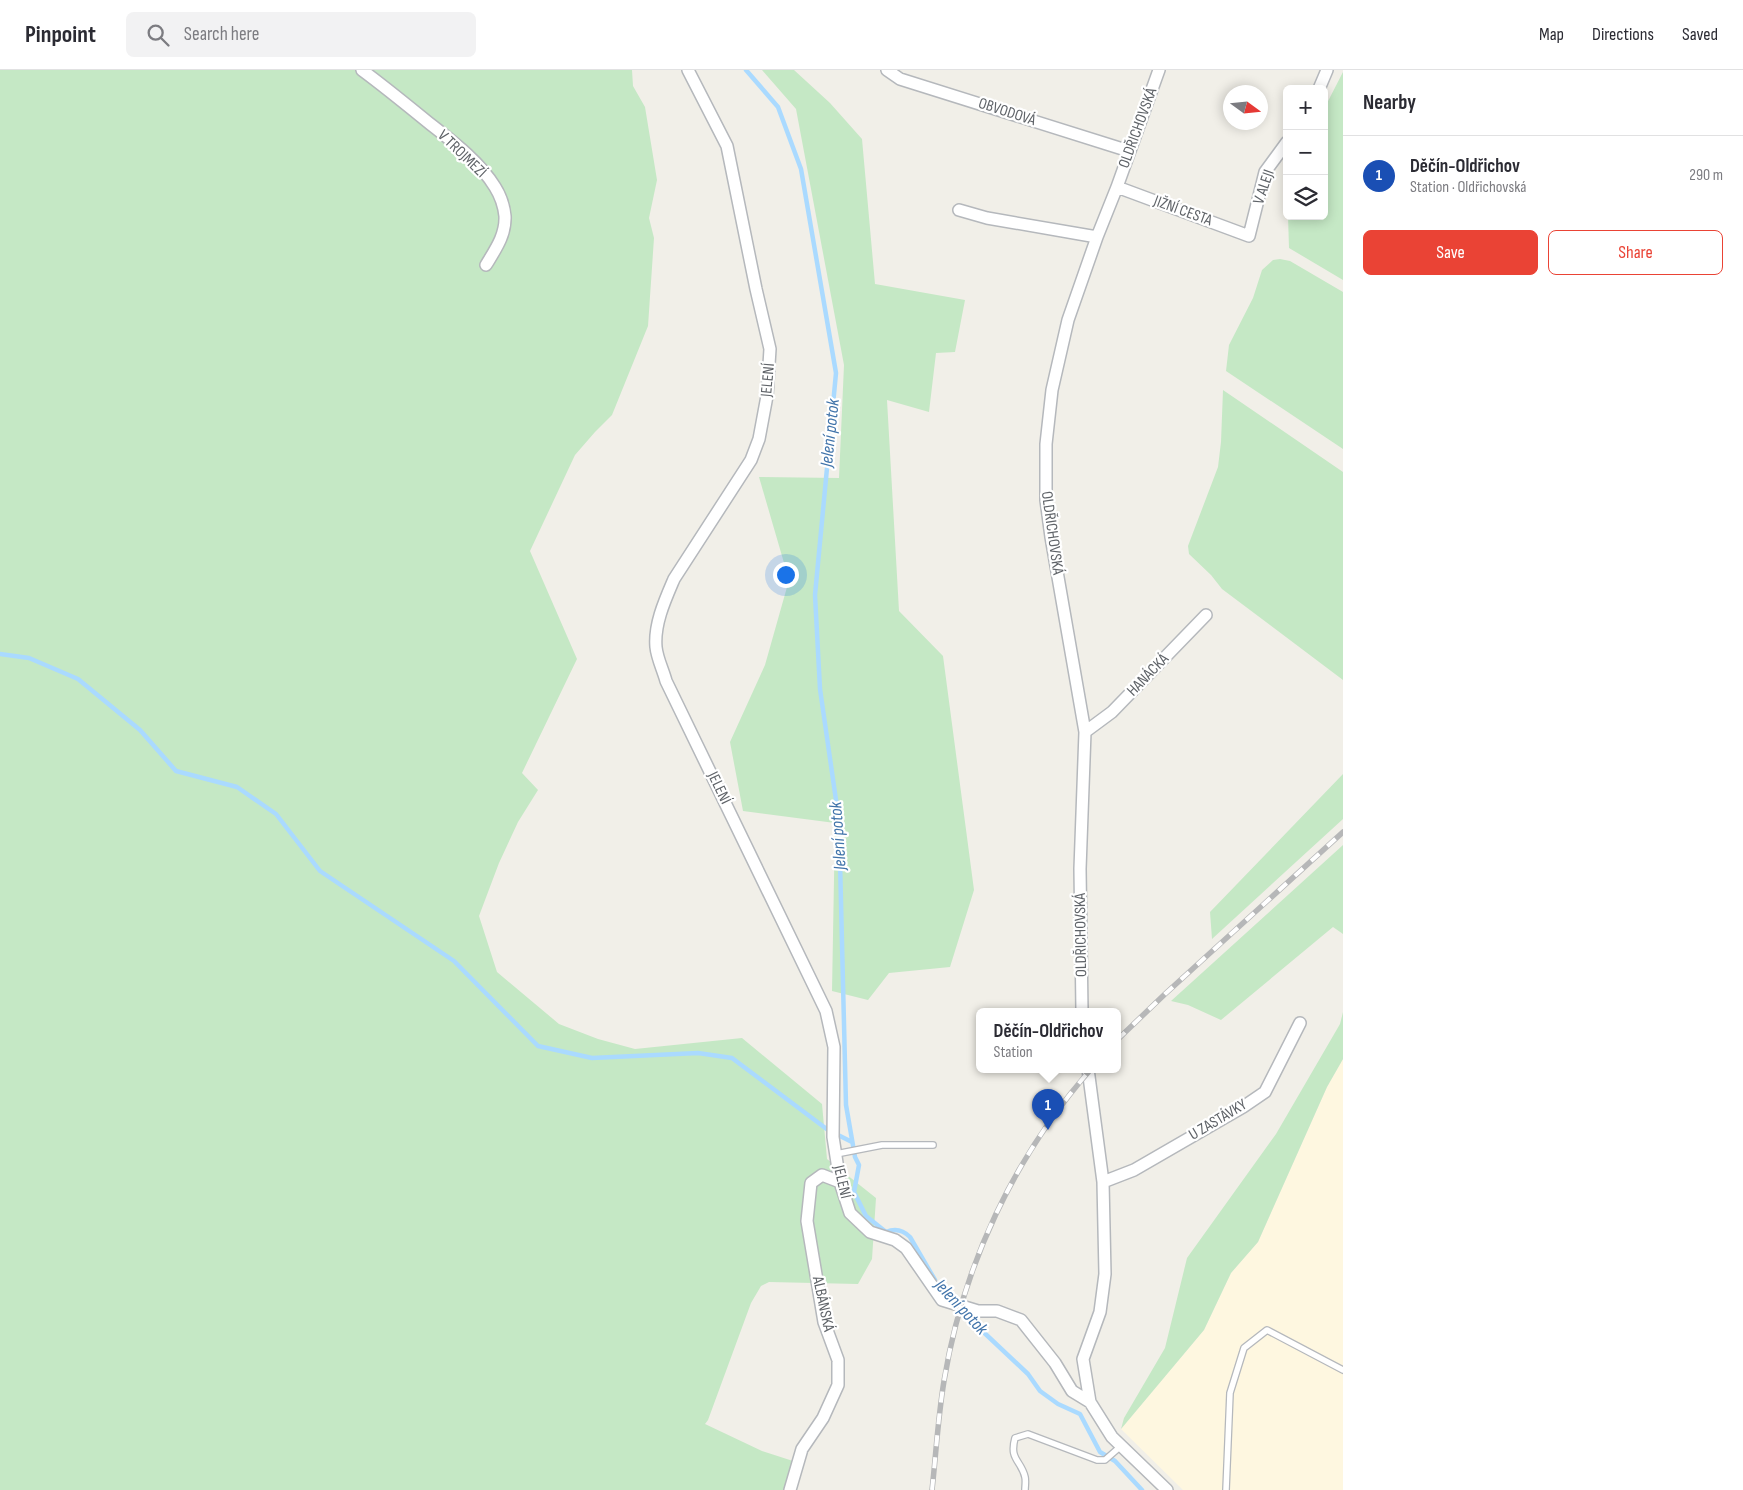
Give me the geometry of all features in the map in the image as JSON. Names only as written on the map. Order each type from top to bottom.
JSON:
[{"type":"street","name":"V TROJMEZÍ","points":[[362,70],[446,137],[479,167],[495,187],[505,215],[504,227],[500,242],[486,266]]},
{"type":"street","name":"JELENÍ","points":[[688,70],[727,146],[770,349],[767,396],[759,439],[751,460],[674,579],[656,630],[656,648],[666,680],[826,1011],[834,1047],[833,1137],[840,1182],[850,1212],[870,1232],[895,1240],[906,1248],[942,1300],[978,1310],[997,1311],[1021,1320],[1055,1363],[1072,1391],[1090,1402]]},
{"type":"street","name":"OBVODOVÁ","points":[[887,70],[900,79],[1129,151]]},
{"type":"street","points":[[1321,85],[1327,70]]},
{"type":"street","name":"OLDŘICHOVSKÁ","points":[[1082,1008],[1080,869],[1085,732],[1051,538],[1046,500],[1045,465],[1049,416],[1068,320],[1117,187],[1156,73]]},
{"type":"street","name":"V ALEJI","points":[[1249,236],[1265,172],[1283,147]]},
{"type":"street","name":"JIŽNÍ CESTA","points":[[1117,187],[1249,236]]},
{"type":"street","points":[[959,210],[987,218],[1097,237]]},
{"type":"street","name":"HANÁCKÁ","points":[[1085,732],[1112,712],[1206,615]]},
{"type":"street","name":"U ZASTÁVKY","points":[[1102,1182],[1134,1170],[1243,1107],[1265,1092],[1300,1023]]},
{"type":"street","points":[[1088,1073],[1102,1182],[1105,1274],[1100,1312],[1083,1359],[1090,1402],[1112,1437],[1117,1450],[1167,1490]]},
{"type":"street","name":"ALBÁNSKÁ","points":[[790,1490],[802,1449],[824,1418],[838,1385],[838,1360],[824,1322],[807,1221],[811,1183],[822,1175],[840,1182]]},
{"type":"lane","points":[[836,1154],[882,1144],[933,1145]]},
{"type":"lane","points":[[1226,1490],[1230,1393],[1244,1348],[1267,1330],[1343,1370]]},
{"type":"lane","points":[[1025,1490],[1025,1476],[1014,1457],[1013,1447],[1015,1438],[1028,1434],[1097,1460],[1105,1460],[1117,1450]]},
{"type":"shaded area","points":[[1343,1059],[1343,1490],[1183,1490],[1121,1429],[1204,1330],[1231,1273],[1258,1242],[1327,1087]]},
{"type":"green space","points":[[0,70],[632,70],[633,86],[645,107],[657,180],[649,218],[654,238],[648,326],[612,415],[575,455],[530,551],[577,659],[522,773],[538,790],[518,822],[499,863],[479,916],[497,972],[559,1024],[598,1039],[635,1049],[742,1038],[822,1104],[827,1159],[876,1198],[872,1259],[858,1284],[769,1282],[761,1286],[751,1303],[705,1424],[762,1451],[793,1461],[785,1490],[0,1490]]},
{"type":"green space","points":[[762,70],[794,70],[830,103],[862,139],[875,284],[965,300],[955,352],[936,353],[929,412],[887,400],[899,611],[943,656],[974,890],[950,967],[889,973],[868,1000],[832,991],[835,823],[743,811],[730,742],[765,665],[789,580],[759,477],[839,478],[844,365],[796,109]]},
{"type":"green space","points":[[1343,72],[1343,280],[1289,248],[1288,220],[1328,220],[1328,101]]},
{"type":"green space","points":[[1273,260],[1290,261],[1343,292],[1343,449],[1226,371],[1229,345],[1253,298],[1262,270]]},
{"type":"green space","points":[[1223,390],[1343,472],[1343,680],[1222,589],[1211,575],[1189,554],[1188,546],[1218,467]]},
{"type":"green space","points":[[1343,774],[1343,819],[1212,939],[1210,912]]},
{"type":"green space","points":[[1343,845],[1343,934],[1333,927],[1221,1020],[1188,1005],[1171,1001]]},
{"type":"green space","points":[[1343,1012],[1343,1059],[1327,1087],[1258,1242],[1231,1273],[1204,1330],[1121,1429],[1124,1418],[1165,1348],[1187,1258],[1276,1134],[1340,1024]]},
{"type":"waterway","name":"Jelení potok","points":[[746,70],[778,107],[801,169],[836,373],[815,595],[820,689],[839,821],[846,1105],[855,1157],[859,1165],[854,1192],[866,1216],[886,1232],[899,1230],[910,1237],[935,1280]]},
{"type":"waterway","points":[[0,654],[29,658],[78,679],[140,730],[176,771],[237,787],[276,814],[320,871],[454,961],[538,1046],[592,1058],[698,1053],[732,1058],[828,1130],[852,1142]]},
{"type":"waterway","name":"Jelení potok","points":[[959,1309],[1028,1374],[1040,1391],[1058,1404],[1080,1414],[1100,1452],[1115,1461],[1142,1490]]},
{"type":"railway","points":[[1121,1036],[1343,832]]},
{"type":"railway","points":[[932,1490],[944,1381],[964,1296],[979,1255],[996,1214],[1038,1139],[1063,1103],[1088,1073]]},
{"type":"place","name":"Děčín-Oldřichov","points":[[1048,1130]]}]
